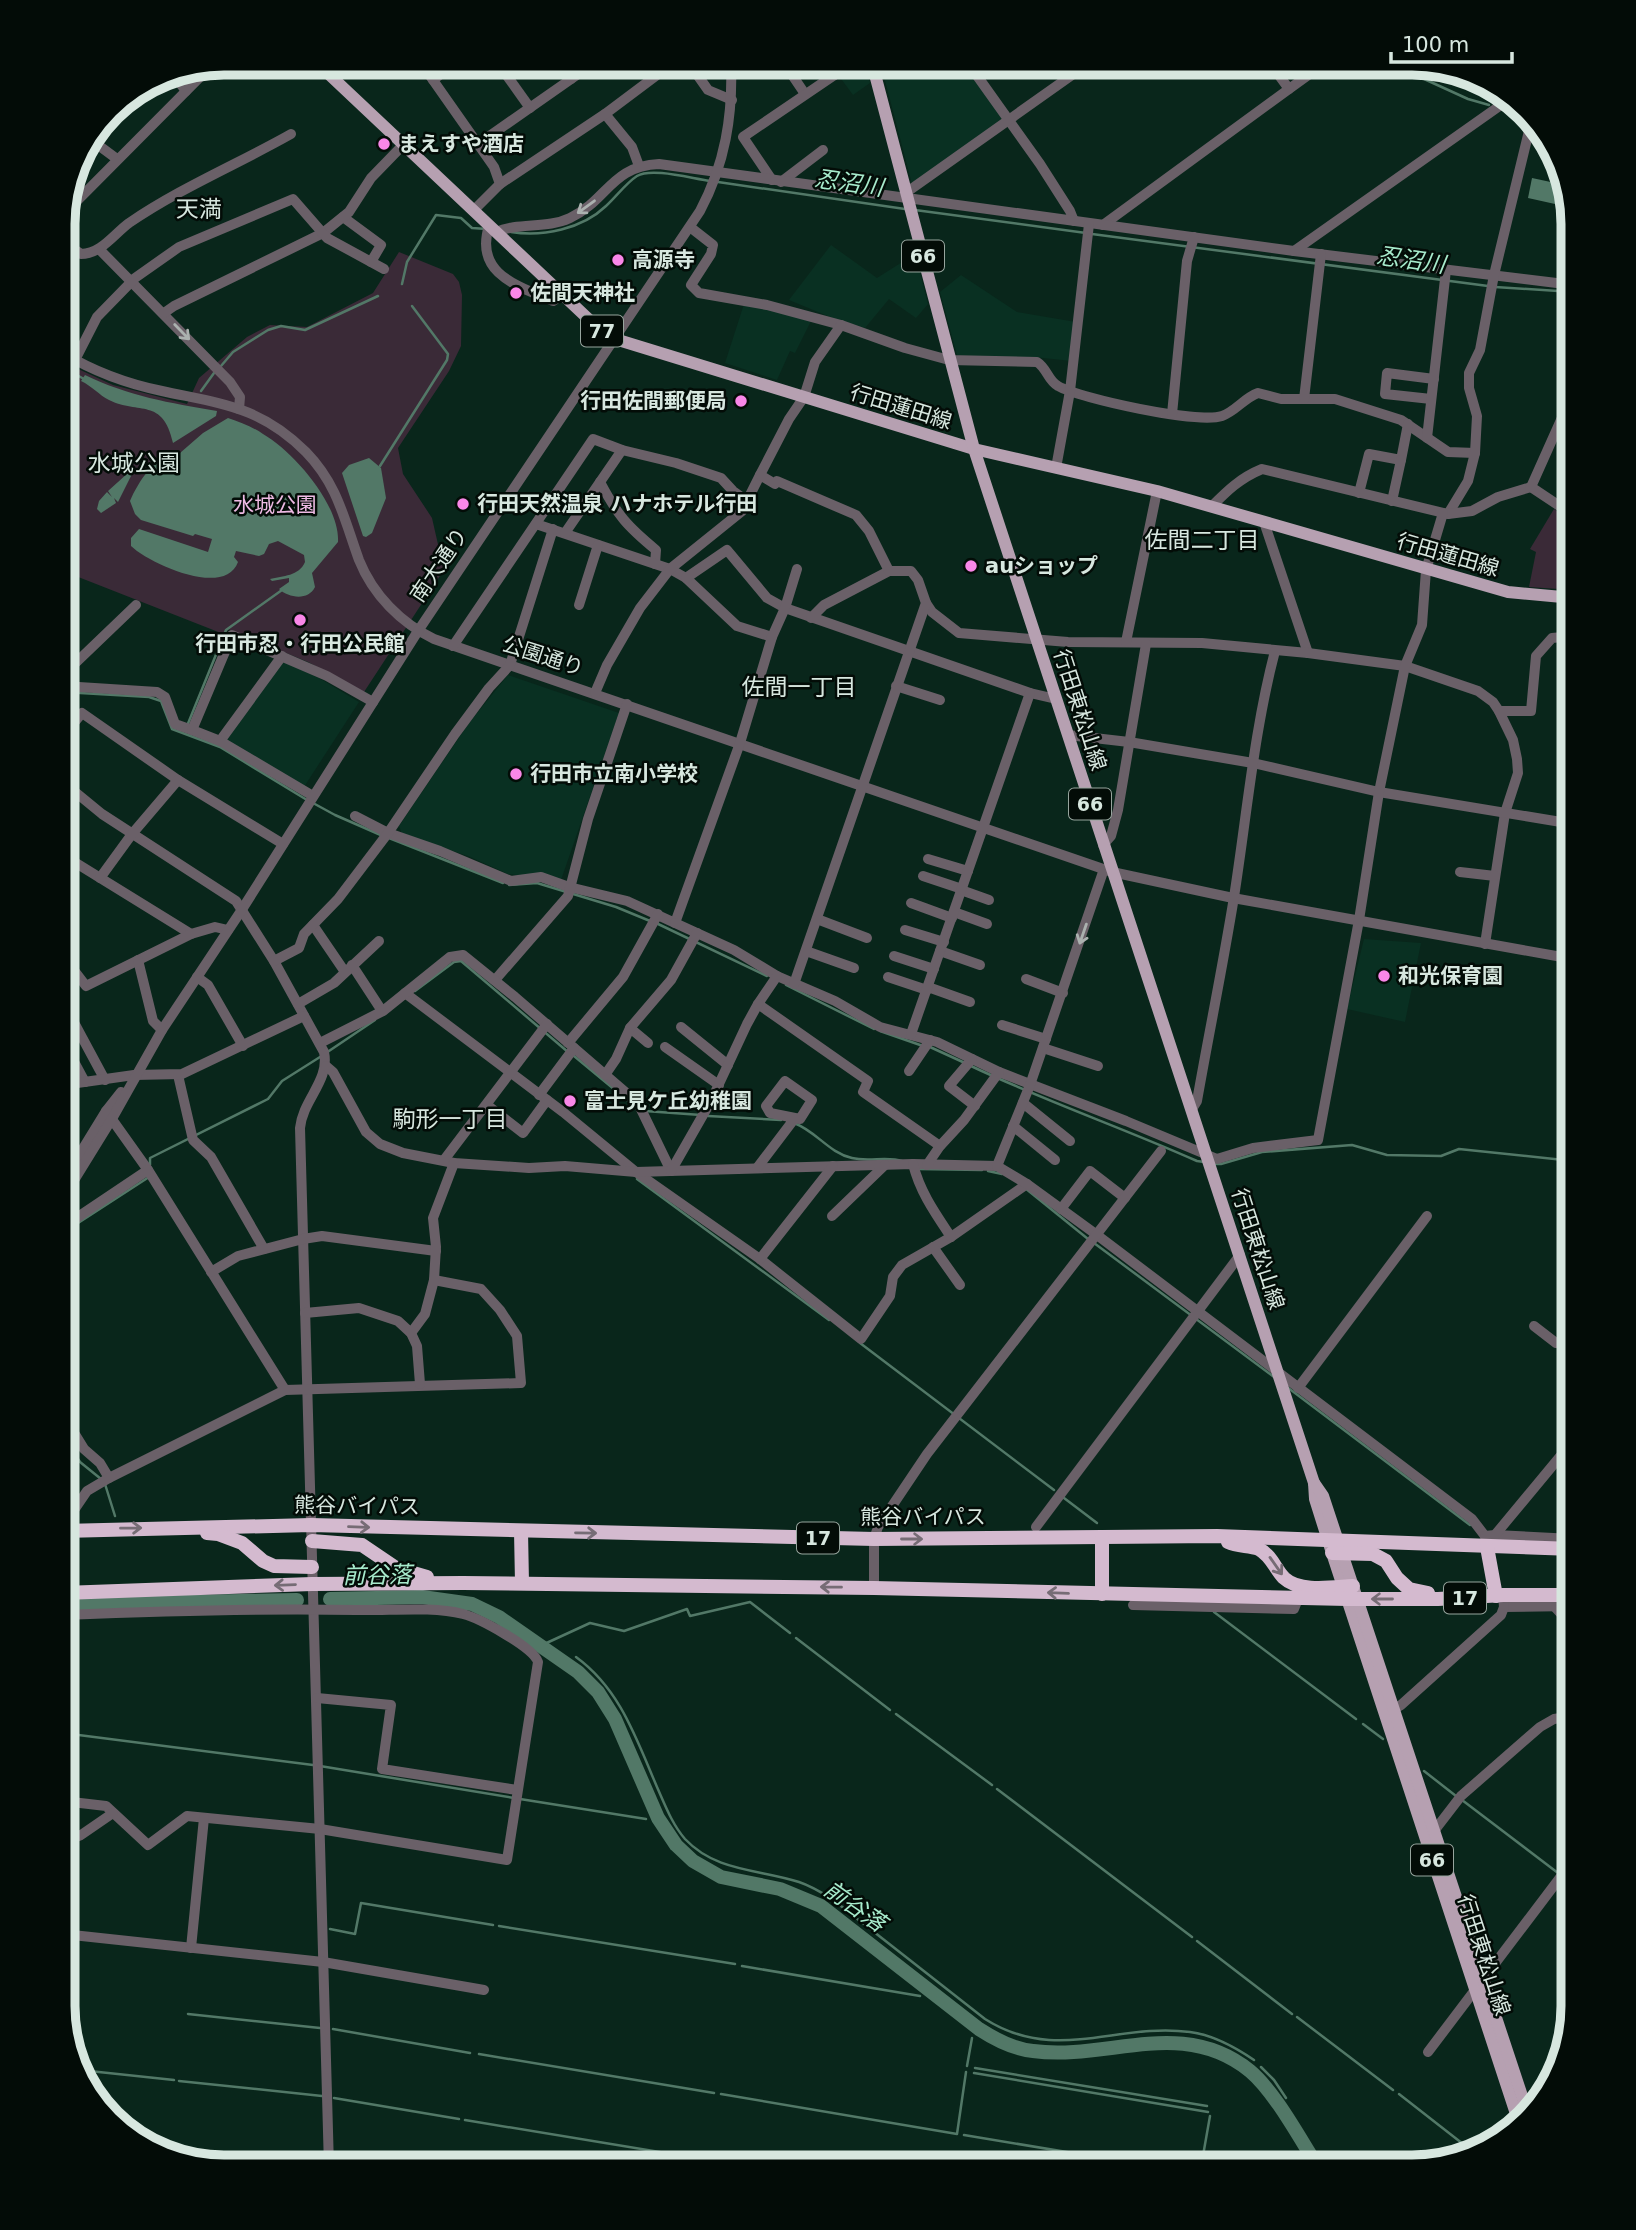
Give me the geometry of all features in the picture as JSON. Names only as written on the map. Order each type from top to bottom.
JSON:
[{"type":"highway","name":"熊谷バイパス","points":[[75,1531],[312,1525],[874,1539],[1217,1536],[1335,1546],[1489,1539],[1561,1548]]},
{"type":"highway","points":[[168,1528],[218,1534],[232,1539],[274,1566],[312,1567]]},
{"type":"highway","points":[[521,1531],[522,1583]]},
{"type":"highway","name":"17","points":[[1217,1536],[1234,1545],[1257,1548],[1269,1556],[1285,1579],[1302,1587],[1438,1600],[1561,1596]]},
{"type":"highway","points":[[1102,1538],[1102,1594]]},
{"type":"highway","name":"17","points":[[1489,1539],[1501,1599]]},
{"type":"highway","points":[[312,1541],[362,1545],[407,1573],[463,1583]]},
{"type":"highway","name":"17","points":[[1335,1546],[1373,1554],[1386,1561],[1409,1589],[1430,1594],[1438,1600]]},
{"type":"highway","name":"17","points":[[75,1592],[312,1584],[522,1583],[874,1588],[1298,1599],[1350,1593]]},
{"type":"main road","name":"行田蓮田線","points":[[330,75],[562,295],[599,329],[615,339],[974,449],[1157,491],[1508,592],[1561,597]]},
{"type":"main road","name":"行田東松山線","points":[[875,76],[974,449],[1068,735],[1103,845],[1108,870],[1192,1109],[1314,1483],[1315,1499],[1335,1546],[1479,1983],[1524,2103]]},
{"type":"main road","name":"行田東松山線","points":[[1479,1983],[1516,2112]]},
{"type":"street","points":[[430,75],[494,167],[500,184]]},
{"type":"street","points":[[433,80],[439,75]]},
{"type":"street","points":[[507,75],[530,108]]},
{"type":"street","points":[[568,75],[571,79]]},
{"type":"street","points":[[478,144],[576,75]]},
{"type":"street","points":[[473,211],[500,184],[605,114],[657,75]]},
{"type":"street","points":[[698,75],[708,90],[732,100]]},
{"type":"street","name":"南大通り","points":[[75,1163],[241,911],[418,631],[690,227],[718,173],[729,131],[732,75]]},
{"type":"street","points":[[792,75],[805,94]]},
{"type":"street","points":[[777,181],[743,137],[833,76]]},
{"type":"street","points":[[977,76],[1070,211],[1074,221]]},
{"type":"street","points":[[908,195],[1071,76]]},
{"type":"street","points":[[1279,76],[1289,89]]},
{"type":"street","points":[[1103,225],[1307,76]]},
{"type":"street","points":[[78,200],[200,78]]},
{"type":"street","points":[[179,82],[186,91]]},
{"type":"street","points":[[1294,251],[1501,105]]},
{"type":"street","points":[[605,114],[632,148],[639,166]]},
{"type":"street","points":[[355,816],[388,834],[440,851],[511,881],[541,877],[569,887],[627,901],[734,950],[777,976],[835,1001],[880,1027],[930,1040],[1030,1085],[1126,1121],[1209,1161],[1253,1148],[1318,1140],[1359,920],[1379,792],[1405,666],[1422,625],[1426,570],[1446,514],[1468,481],[1475,453],[1477,416],[1469,388],[1469,373],[1480,350],[1494,275],[1529,132]]},
{"type":"street","points":[[76,251],[80,254],[99,249],[128,224],[166,201],[291,134]]},
{"type":"street","points":[[98,145],[117,159]]},
{"type":"street","points":[[164,313],[323,233],[354,207],[371,178],[404,145]]},
{"type":"street","points":[[777,181],[823,150]]},
{"type":"street","points":[[562,295],[553,301],[508,282],[500,275],[485,249],[492,229],[566,220],[593,204],[619,177],[639,166],[659,164],[777,181],[908,195],[1089,224],[1561,283]]},
{"type":"street","points":[[76,358],[97,317],[132,282],[179,247],[293,198],[327,238],[384,269]]},
{"type":"street","points":[[343,217],[381,246],[371,262]]},
{"type":"street","points":[[1056,468],[1070,391],[1089,224]]},
{"type":"street","points":[[690,227],[713,245],[711,254],[691,285],[699,293],[767,305],[841,325],[905,348],[950,360],[1037,362],[1043,366],[1055,385],[1135,408],[1220,417],[1258,393],[1281,399],[1335,399],[1408,424],[1448,452],[1475,453]]},
{"type":"street","points":[[1172,414],[1187,261],[1194,237]]},
{"type":"street","points":[[99,249],[237,390],[240,397],[239,409]]},
{"type":"street","points":[[1304,399],[1321,254]]},
{"type":"street","points":[[1427,438],[1446,270]]},
{"type":"street","points":[[595,693],[607,665],[640,608],[670,569],[742,511],[789,419],[804,397],[815,362],[841,325]]},
{"type":"street","name":"公園通り","points":[[76,360],[138,384],[239,409],[284,433],[321,470],[342,506],[359,560],[372,585],[389,607],[418,631],[453,646],[1108,870],[1233,898],[1561,956]]},
{"type":"street","points":[[1432,399],[1385,394],[1387,373],[1434,379]]},
{"type":"street","points":[[1211,507],[1246,475],[1262,469],[1446,514],[1472,511],[1498,497],[1531,487],[1561,420]]},
{"type":"street","points":[[1392,501],[1408,424]]},
{"type":"street","points":[[453,646],[593,439],[721,478],[733,491],[747,500]]},
{"type":"street","points":[[565,533],[622,450]]},
{"type":"street","points":[[1359,493],[1368,454],[1401,460]]},
{"type":"street","points":[[760,475],[775,484],[777,481],[856,516],[869,531],[889,571]]},
{"type":"street","points":[[600,482],[628,527],[656,550],[655,564]]},
{"type":"street","points":[[1531,487],[1561,507]]},
{"type":"street","points":[[1126,642],[1157,491]]},
{"type":"street","points":[[1264,523],[1308,653]]},
{"type":"street","points":[[536,524],[670,569],[686,578],[737,626],[772,637]]},
{"type":"street","points":[[274,961],[299,948],[304,934],[338,899],[388,834],[455,734],[509,665],[553,529]]},
{"type":"street","points":[[579,605],[598,545]]},
{"type":"street","points":[[686,578],[726,550],[767,598],[785,608],[1030,693],[1056,699]]},
{"type":"street","points":[[675,923],[740,743],[772,637],[785,608],[797,569]]},
{"type":"street","points":[[811,618],[824,605],[889,571],[911,571],[932,612],[959,633],[1068,642],[1202,643],[1308,653],[1405,666],[1478,691],[1493,702],[1499,711],[1513,740],[1518,773],[1505,813],[1485,944]]},
{"type":"street","points":[[794,984],[926,603]]},
{"type":"street","points":[[76,663],[136,605]]},
{"type":"street","points":[[192,730],[232,635],[327,676],[373,702]]},
{"type":"street","points":[[1499,711],[1531,711],[1536,656],[1552,638],[1561,637]]},
{"type":"street","points":[[1103,845],[1111,836],[1114,823],[1146,644]]},
{"type":"street","points":[[1192,1109],[1196,1101],[1233,898],[1264,694],[1275,651]]},
{"type":"street","points":[[220,741],[282,656]]},
{"type":"street","points":[[896,686],[940,700]]},
{"type":"street","points":[[76,687],[157,692],[165,697],[175,724],[220,741],[313,796]]},
{"type":"street","points":[[911,1034],[1030,693]]},
{"type":"street","points":[[495,980],[568,897],[588,819],[627,704]]},
{"type":"street","points":[[76,721],[82,713],[178,780],[283,844]]},
{"type":"street","points":[[1068,735],[1253,763],[1379,792],[1561,822]]},
{"type":"street","points":[[100,878],[132,834],[178,780]]},
{"type":"street","points":[[76,792],[102,814],[231,896],[274,961],[366,1132],[380,1144],[403,1153],[449,1161],[529,1168],[565,1166],[636,1172],[885,1165],[997,1166],[1060,1209],[1093,1240],[1196,1312],[1472,1519],[1489,1539],[1561,1539]]},
{"type":"street","points":[[928,859],[968,872]]},
{"type":"street","points":[[76,864],[191,934]]},
{"type":"street","points":[[997,1166],[1030,1085],[1108,870]]},
{"type":"street","points":[[1460,872],[1495,876]]},
{"type":"street","points":[[923,876],[989,900]]},
{"type":"street","points":[[911,903],[987,924]]},
{"type":"street","points":[[486,1105],[523,1133],[571,1049],[623,977],[658,914]]},
{"type":"street","points":[[817,919],[867,938]]},
{"type":"street","points":[[313,925],[382,1011]]},
{"type":"street","points":[[76,972],[86,986],[191,934],[215,927],[228,930]]},
{"type":"street","points":[[905,930],[980,965]]},
{"type":"street","points":[[605,1075],[616,1059],[630,1028],[671,979],[697,933]]},
{"type":"street","points":[[298,1004],[334,982],[379,941]]},
{"type":"street","points":[[806,951],[854,968]]},
{"type":"street","points":[[329,2154],[301,1116],[322,1078],[324,1055],[408,995],[450,957],[463,955],[495,980],[544,1028],[638,1104],[671,1171]]},
{"type":"street","points":[[894,956],[934,970]]},
{"type":"street","points":[[138,960],[153,1021],[162,1030]]},
{"type":"street","points":[[671,1171],[706,1111],[758,1004],[777,976]]},
{"type":"street","points":[[197,977],[208,985],[243,1046]]},
{"type":"street","points":[[888,977],[970,1002]]},
{"type":"street","points":[[1026,979],[1062,993]]},
{"type":"street","points":[[408,995],[636,1172],[760,1259],[861,1339],[890,1296],[893,1277],[902,1265],[951,1237],[1024,1186]]},
{"type":"street","points":[[758,1004],[868,1081],[863,1092],[940,1146]]},
{"type":"street","points":[[76,1083],[134,1075],[178,1075],[304,1016]]},
{"type":"street","points":[[76,1025],[105,1080]]},
{"type":"street","points":[[1002,1025],[1098,1066]]},
{"type":"street","points":[[681,1027],[728,1065]]},
{"type":"street","points":[[411,1333],[425,1314],[434,1280],[436,1251],[433,1218],[449,1161],[486,1105],[544,1028]]},
{"type":"street","points":[[630,1028],[648,1043]]},
{"type":"street","points":[[909,1071],[930,1040]]},
{"type":"street","points":[[664,1047],[719,1085]]},
{"type":"street","points":[[972,1059],[948,1086],[975,1106]]},
{"type":"street","points":[[76,1064],[85,1082]]},
{"type":"street","points":[[927,1165],[999,1072]]},
{"type":"street","points":[[178,1075],[191,1137],[211,1157],[264,1249]]},
{"type":"street","points":[[757,1168],[792,1122],[800,1119],[812,1100],[785,1080],[766,1106],[770,1113],[792,1122]]},
{"type":"street","points":[[1023,1103],[1070,1142]]},
{"type":"street","points":[[109,1115],[150,1174],[285,1390]]},
{"type":"street","name":"南大通り","points":[[75,1176],[109,1115]]},
{"type":"street","points":[[1013,1126],[1055,1160]]},
{"type":"street","points":[[874,1588],[874,1539],[878,1528],[927,1454],[1161,1151]]},
{"type":"street","points":[[832,1216],[885,1165]]},
{"type":"street","points":[[760,1259],[833,1166]]},
{"type":"street","points":[[912,1167],[928,1204],[951,1237]]},
{"type":"street","points":[[1060,1209],[1090,1171],[1125,1198]]},
{"type":"street","points":[[75,1219],[150,1174]]},
{"type":"street","points":[[1298,1388],[1427,1216]]},
{"type":"street","points":[[211,1272],[237,1256],[322,1236],[436,1251]]},
{"type":"street","points":[[933,1247],[960,1285]]},
{"type":"street","points":[[1035,1527],[1240,1255]]},
{"type":"street","points":[[75,1508],[87,1491],[109,1478],[285,1390],[521,1383],[517,1336],[500,1310],[481,1289],[434,1280]]},
{"type":"street","points":[[305,1313],[359,1308],[398,1321],[411,1333],[417,1346],[420,1384]]},
{"type":"street","points":[[1534,1326],[1556,1343],[1561,1344]]},
{"type":"street","points":[[75,1435],[84,1449],[100,1463],[109,1478]]},
{"type":"street","points":[[1489,1539],[1561,1455]]},
{"type":"street","points":[[1133,1605],[1294,1609],[1298,1599]]},
{"type":"street","points":[[1389,1711],[1500,1615],[1501,1599],[1561,1605]]},
{"type":"street","points":[[1553,1605],[1561,1614]]},
{"type":"street","points":[[75,1615],[313,1608],[463,1614],[491,1626],[534,1654],[538,1662],[507,1860],[320,1829],[187,1816],[148,1845],[106,1806],[75,1803]]},
{"type":"street","points":[[317,1698],[391,1705],[382,1769],[516,1796]]},
{"type":"street","points":[[1430,1836],[1461,1796],[1539,1727],[1561,1718]]},
{"type":"street","points":[[75,1837],[113,1812]]},
{"type":"street","points":[[191,1948],[204,1818]]},
{"type":"street","points":[[1428,2052],[1561,1876]]},
{"type":"street","points":[[75,1935],[323,1962],[484,1990]]},
{"type":"shaded area","points":[[839,76],[868,76],[870,83],[853,95]]},
{"type":"shaded area","points":[[884,76],[972,76],[1003,119],[912,184]]},
{"type":"shaded area","points":[[1532,178],[1555,183],[1557,194],[1555,204],[1528,198]]},
{"type":"shaded area","points":[[831,245],[877,278],[915,254],[928,304],[916,318],[889,299],[865,328],[789,300]]},
{"type":"shaded area","points":[[961,275],[1017,312],[1076,322],[1072,361],[957,355],[940,292]]},
{"type":"shaded area","points":[[744,304],[812,319],[795,353],[790,351],[777,380],[725,363]]},
{"type":"shaded area","points":[[85,375],[133,394],[217,411],[216,416],[173,443],[169,429],[156,413],[109,400],[81,381]]},
{"type":"shaded area","points":[[228,418],[259,431],[288,453],[313,481],[331,512],[337,527],[338,542],[312,573],[315,587],[308,594],[298,597],[279,589],[289,582],[289,578],[272,581],[270,579],[295,573],[305,562],[304,555],[278,541],[269,544],[264,554],[259,556],[236,551],[234,557],[238,562],[230,572],[218,577],[203,578],[154,561],[131,546],[131,538],[139,529],[208,552],[212,539],[141,520],[135,514],[130,501],[143,477],[156,463],[164,457],[180,453],[203,433]]},
{"type":"shaded area","points":[[369,458],[381,468],[386,498],[372,533],[366,537],[363,536],[342,473],[349,465]]},
{"type":"shaded area","points":[[128,473],[132,474],[118,502],[114,498],[116,503],[101,513],[97,509],[99,501],[107,492],[112,497],[108,491]]},
{"type":"shaded area","points":[[282,661],[319,678],[359,702],[304,787],[225,741]]},
{"type":"shaded area","name":"行田市立南小学校","points":[[508,675],[619,713],[561,880],[508,874],[468,856],[402,834],[399,826],[469,723]]},
{"type":"shaded area","name":"和光保育園","points":[[1364,939],[1421,943],[1405,1022],[1347,1009]]},
{"type":"green space","name":"水城公園","points":[[399,252],[453,274],[459,282],[462,295],[461,346],[449,371],[398,448],[403,474],[432,518],[442,562],[447,565],[364,692],[308,662],[228,629],[226,635],[76,576],[76,368],[113,385],[187,404],[199,378],[247,337],[270,325],[307,327],[373,293]]},
{"type":"green space","points":[[1554,509],[1561,514],[1561,589],[1529,587],[1536,552],[1530,549]]},
{"type":"waterway","points":[[1418,76],[1468,99],[1489,105]]},
{"type":"waterway","name":"忍沼川","points":[[511,232],[549,232],[574,226],[596,214],[633,179],[644,174],[662,173],[711,181]]},
{"type":"waterway","name":"忍沼川","points":[[718,182],[905,209]]},
{"type":"waterway","name":"忍沼川","points":[[915,210],[1086,233]]},
{"type":"waterway","name":"忍沼川","points":[[402,284],[407,262],[436,215],[461,218],[472,228],[487,229]]},
{"type":"waterway","name":"忍沼川","points":[[1092,234],[1488,286]]},
{"type":"waterway","name":"忍沼川","points":[[1495,287],[1561,291]]},
{"type":"waterway","points":[[221,366],[233,352],[268,330],[281,326],[305,330],[378,296]]},
{"type":"waterway","name":"忍沼川","points":[[380,466],[447,360],[448,354],[412,306]]},
{"type":"waterway","points":[[201,391],[214,373]]},
{"type":"waterway","points":[[76,375],[84,379]]},
{"type":"waterway","points":[[187,726],[226,630],[282,590]]},
{"type":"waterway","points":[[76,693],[149,697],[161,701],[172,729],[220,747],[307,800]]},
{"type":"waterway","points":[[313,803],[383,836]]},
{"type":"waterway","points":[[389,838],[503,883]]},
{"type":"waterway","points":[[509,885],[537,883],[616,907],[650,921]]},
{"type":"waterway","points":[[656,923],[767,976]]},
{"type":"waterway","points":[[415,991],[454,962],[461,961],[568,1052]]},
{"type":"waterway","points":[[786,985],[874,1029]]},
{"type":"waterway","points":[[326,1053],[375,1020]]},
{"type":"waterway","points":[[880,1031],[923,1046]]},
{"type":"waterway","points":[[930,1047],[965,1063]]},
{"type":"waterway","points":[[574,1056],[638,1109]]},
{"type":"waterway","points":[[150,1165],[150,1158],[268,1099],[282,1081],[320,1057]]},
{"type":"waterway","points":[[971,1066],[1204,1162]]},
{"type":"waterway","points":[[645,1111],[701,1115]]},
{"type":"waterway","points":[[708,1116],[781,1120]]},
{"type":"waterway","points":[[794,1123],[844,1155],[858,1159],[902,1161]]},
{"type":"waterway","points":[[1214,1164],[1262,1152],[1352,1145],[1387,1155],[1441,1156],[1459,1149],[1561,1160]]},
{"type":"waterway","points":[[918,1169],[982,1170]]},
{"type":"waterway","points":[[988,1171],[1002,1174]]},
{"type":"waterway","points":[[75,1225],[149,1177]]},
{"type":"waterway","points":[[637,1179],[829,1320]]},
{"type":"waterway","points":[[1025,1188],[1088,1239]]},
{"type":"waterway","points":[[1094,1243],[1274,1377]]},
{"type":"waterway","points":[[860,1343],[1054,1490]]},
{"type":"waterway","points":[[1287,1387],[1470,1525]]},
{"type":"waterway","points":[[75,1455],[101,1479]]},
{"type":"waterway","points":[[105,1484],[115,1516]]},
{"type":"waterway","points":[[1064,1498],[1097,1523]]},
{"type":"waterway","points":[[164,1595],[169,1603]]},
{"type":"waterway","name":"前谷落","points":[[330,1599],[422,1597],[472,1604],[499,1617],[578,1672],[598,1692],[615,1719],[658,1818],[676,1845],[693,1861],[721,1877],[780,1889],[821,1906],[979,2029],[1012,2046],[1033,2051],[1061,2052],[1171,2043],[1198,2046],[1224,2055],[1250,2071],[1269,2091],[1311,2155]]},
{"type":"waterway","name":"前谷落","points":[[75,1604],[297,1600]]},
{"type":"waterway","points":[[540,1646],[590,1623],[624,1631],[687,1609],[690,1616],[750,1602],[790,1633]]},
{"type":"waterway","points":[[1214,1612],[1356,1719]]},
{"type":"waterway","points":[[796,1638],[890,1710]]},
{"type":"waterway","points":[[576,1657],[591,1670],[615,1699],[676,1827],[697,1850],[710,1858],[808,1885],[832,1899],[985,2019],[1011,2032],[1037,2039],[1062,2040],[1163,2030],[1190,2032],[1224,2042],[1254,2060]]},
{"type":"waterway","points":[[896,1714],[992,1785]]},
{"type":"waterway","points":[[1363,1724],[1383,1739]]},
{"type":"waterway","points":[[75,1735],[313,1765]]},
{"type":"waterway","points":[[320,1766],[514,1798]]},
{"type":"waterway","points":[[1424,1771],[1456,1796]]},
{"type":"waterway","points":[[997,1789],[1192,1937]]},
{"type":"waterway","points":[[520,1799],[646,1819]]},
{"type":"waterway","points":[[1462,1800],[1558,1873]]},
{"type":"waterway","points":[[330,1929],[355,1934],[361,1903],[493,1925]]},
{"type":"waterway","points":[[499,1926],[735,1964]]},
{"type":"waterway","points":[[1197,1941],[1292,2014]]},
{"type":"waterway","points":[[742,1966],[920,1996]]},
{"type":"waterway","points":[[188,2014],[320,2028]]},
{"type":"waterway","points":[[1297,2017],[1393,2090]]},
{"type":"waterway","points":[[333,2029],[470,2053]]},
{"type":"waterway","points":[[967,2066],[972,2038]]},
{"type":"waterway","points":[[479,2054],[714,2093]]},
{"type":"waterway","points":[[1261,2067],[1286,2098]]},
{"type":"waterway","points":[[975,2068],[1207,2106]]},
{"type":"waterway","points":[[91,2071],[174,2080]]},
{"type":"waterway","points":[[721,2094],[957,2134],[966,2072]]},
{"type":"waterway","points":[[974,2073],[1208,2112]]},
{"type":"waterway","points":[[179,2081],[322,2096]]},
{"type":"waterway","points":[[1399,2094],[1464,2145]]},
{"type":"waterway","points":[[334,2098],[459,2119]]},
{"type":"waterway","points":[[1203,2155],[1210,2116]]},
{"type":"waterway","points":[[465,2120],[674,2154]]},
{"type":"waterway","points":[[964,2135],[1083,2155]]},
{"type":"place","name":"まえすや酒店","points":[[384,144]]},
{"type":"place","name":"高源寺","points":[[618,260]]},
{"type":"place","name":"佐間天神社","points":[[516,293]]},
{"type":"place","name":"行田佐間郵便局","points":[[741,401]]},
{"type":"place","name":"行田天然温泉 ハナホテル行田","points":[[463,504]]},
{"type":"place","name":"auショップ","points":[[971,566]]},
{"type":"place","name":"行田市忍・行田公民館","points":[[300,620]]},
{"type":"place","name":"行田市立南小学校","points":[[516,774]]},
{"type":"place","name":"和光保育園","points":[[1384,976]]},
{"type":"place","name":"富士見ケ丘幼稚園","points":[[570,1101]]},
{"type":"district","name":"天満","points":[[199,209]]},
{"type":"district","name":"水城公園","points":[[134,463]]},
{"type":"district","name":"佐間二丁目","points":[[1202,540]]},
{"type":"district","name":"佐間一丁目","points":[[799,687]]},
{"type":"district","name":"駒形一丁目","points":[[450,1119]]}]
